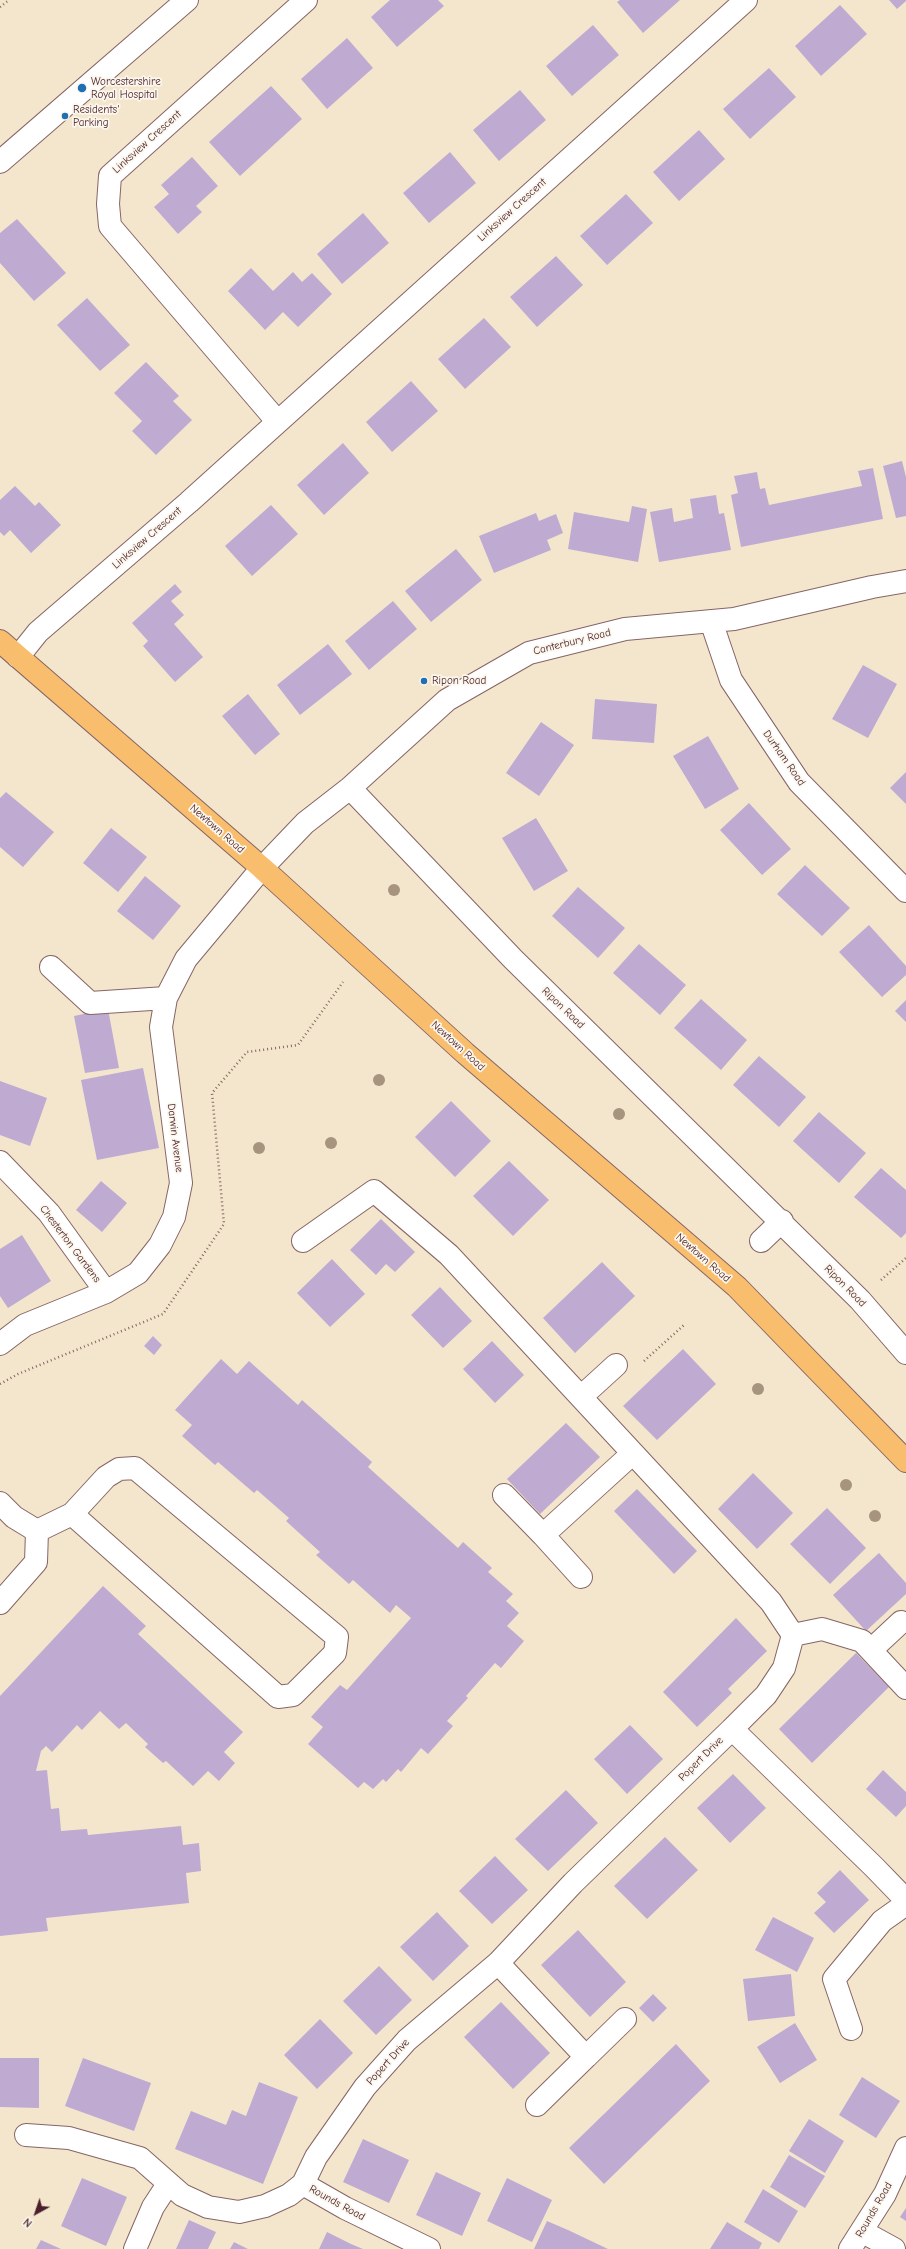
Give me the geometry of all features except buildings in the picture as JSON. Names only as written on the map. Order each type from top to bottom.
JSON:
[{"type":"main road","name":"Newtown Road","points":[[0,641],[262,868],[464,1053],[737,1287],[906,1461]]},
{"type":"street","points":[[0,162],[187,0]]},
{"type":"street","name":"Linksview Crescent","points":[[278,421],[110,226],[108,204],[110,176],[306,0]]},
{"type":"street","name":"Linksview Crescent","points":[[18,657],[38,632],[189,502],[746,0]]},
{"type":"street","name":"Canterbury Road","points":[[262,868],[305,824],[350,788],[447,700],[529,653],[625,629],[734,619],[906,581]]},
{"type":"street","name":"Durham Road","points":[[712,621],[731,680],[799,782],[906,891]]},
{"type":"street","name":"Ripon Road","points":[[350,788],[513,959],[782,1221],[804,1245],[860,1300],[906,1353]]},
{"type":"street","name":"Darwin Avenue","points":[[0,1344],[25,1325],[106,1292],[138,1274],[160,1245],[174,1217],[181,1183],[161,1027],[166,998],[186,959],[262,868]]},
{"type":"street","points":[[51,967],[90,1003],[166,998]]},
{"type":"street","name":"Chesterton Gardens","points":[[0,1162],[49,1213],[106,1292]]},
{"type":"street","points":[[303,1241],[374,1191],[449,1255],[582,1396],[632,1454],[771,1602],[793,1635],[784,1668],[766,1695],[732,1729]]},
{"type":"street","points":[[761,1241],[782,1221]]},
{"type":"street","points":[[582,1396],[616,1365]]},
{"type":"street","points":[[542,1535],[632,1454]]},
{"type":"street","points":[[37,1531],[72,1514],[106,1477],[119,1470],[135,1468],[337,1637],[335,1653],[293,1695],[278,1697],[72,1514]]},
{"type":"street","points":[[504,1495],[581,1577]]},
{"type":"street","points":[[0,1503],[14,1517],[37,1531]]},
{"type":"street","points":[[0,1603],[36,1562],[37,1531]]},
{"type":"street","points":[[871,1650],[901,1622]]},
{"type":"street","points":[[793,1635],[822,1629],[862,1641],[906,1688]]},
{"type":"street","name":"Popert Drive","points":[[303,2184],[316,2157],[365,2087],[407,2040],[498,1963],[574,1883],[732,1729],[864,1856],[906,1900]]},
{"type":"street","points":[[851,2029],[834,1979],[882,1921],[906,1904]]},
{"type":"street","points":[[498,1963],[586,2057]]},
{"type":"street","points":[[537,2105],[625,2019]]},
{"type":"street","name":"Rounds Road","points":[[26,2136],[68,2138],[140,2158],[182,2196],[208,2207],[238,2212],[271,2203],[288,2195],[303,2184],[345,2208],[429,2249]]},
{"type":"street","name":"Rounds Road","points":[[857,2241],[885,2194],[906,2148]]},
{"type":"street","points":[[135,2249],[153,2207],[168,2184]]},
{"type":"street","points":[[857,2241],[894,2249]]},
{"type":"path","points":[[0,7],[9,0]]},
{"type":"path","points":[[860,1300],[906,1258]]},
{"type":"path","points":[[616,1365],[642,1363],[684,1325]]},
{"type":"place","name":"Worcestershire Royal Hospital","points":[[82,88]]},
{"type":"place","name":"Residents' Parking","points":[[65,116]]},
{"type":"place","name":"Ripon Road","points":[[424,681]]}]
